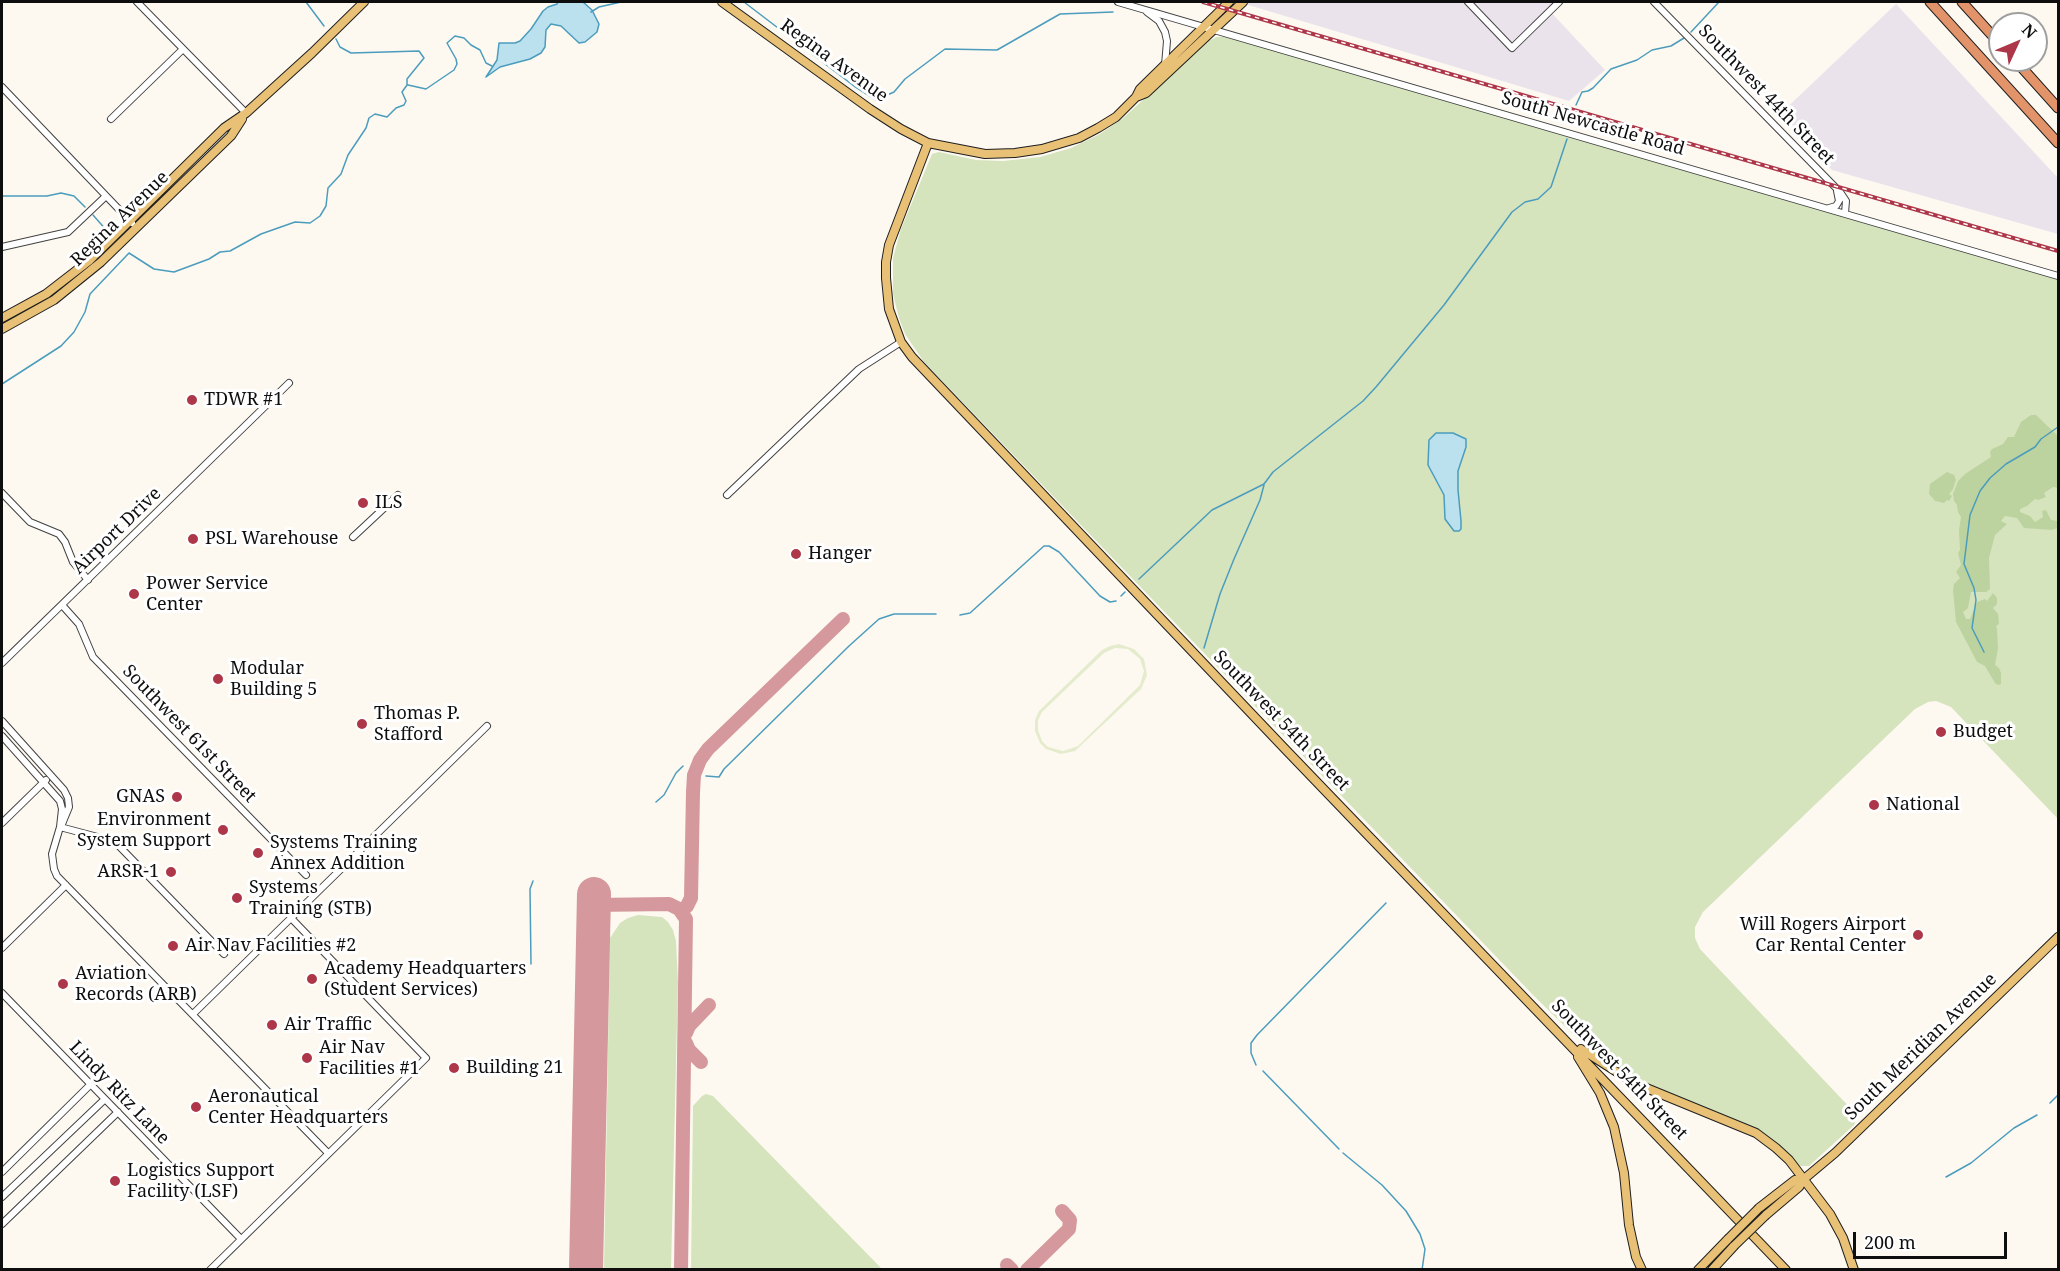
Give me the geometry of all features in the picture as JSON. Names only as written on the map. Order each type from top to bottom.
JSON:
[{"type":"highway","points":[[1930,2],[2058,143]]},
{"type":"highway","points":[[1962,2],[1988,31]]},
{"type":"highway","points":[[2026,72],[2058,108]]},
{"type":"main road","name":"Regina Avenue","points":[[2,329],[54,300],[101,262],[133,224],[225,128],[246,113],[364,2]]},
{"type":"main road","name":"Regina Avenue","points":[[723,2],[870,109],[928,143],[986,154],[1042,149],[1079,138],[1098,128],[1116,117],[1136,97]]},
{"type":"main road","points":[[1136,97],[1140,89],[1229,2]]},
{"type":"main road","points":[[1136,97],[1146,93],[1243,2]]},
{"type":"main road","name":"Southwest 54th Street","points":[[928,143],[889,245],[886,262],[885,278],[889,309],[901,342],[928,376],[1786,1269]]},
{"type":"main road","name":"Regina Avenue","points":[[2,318],[46,294],[70,277],[133,224]]},
{"type":"main road","name":"South Meridian Avenue","points":[[1698,1269],[1799,1188],[1804,1179],[1835,1153],[2058,937]]},
{"type":"main road","points":[[1566,1039],[1634,1083],[1756,1133],[1776,1148],[1804,1179],[1833,1220],[1843,1238],[1854,1269]]},
{"type":"main road","points":[[1566,1039],[1600,1093],[1614,1127],[1624,1173],[1629,1225],[1636,1257],[1642,1269]]},
{"type":"main road","name":"South Meridian Avenue","points":[[1712,1269],[1759,1208],[1795,1180],[1804,1179]]},
{"type":"street","points":[[137,2],[246,113]]},
{"type":"street","name":"South Newcastle Road","points":[[1118,2],[2058,276]]},
{"type":"street","points":[[1468,2],[1512,48],[1559,2]]},
{"type":"street","name":"Southwest 44th Street","points":[[1654,2],[1836,188],[1846,201],[1845,213]]},
{"type":"street","points":[[1138,7],[1159,21],[1165,32],[1167,42],[1165,65]]},
{"type":"street","points":[[111,119],[183,49]]},
{"type":"street","points":[[2,87],[133,224]]},
{"type":"street","points":[[1827,208],[1836,206],[1839,201],[1836,188]]},
{"type":"street","points":[[2,247],[68,232],[106,196]]},
{"type":"street","points":[[727,495],[859,369],[901,342]]},
{"type":"street","name":"Airport Drive","points":[[2,663],[289,383]]},
{"type":"street","points":[[353,537],[398,495]]},
{"type":"street","points":[[4,496],[30,522],[59,534],[73,562],[88,580]]},
{"type":"street","name":"Southwest 61st Street","points":[[62,605],[79,624],[93,657],[306,875]]},
{"type":"street","points":[[2,721],[68,798],[67,814],[60,827]]},
{"type":"street","points":[[193,1014],[487,726]]},
{"type":"street","points":[[2,736],[60,801],[62,809],[60,827],[52,854],[57,876],[328,1154]]},
{"type":"street","points":[[2,823],[51,776]]},
{"type":"street","points":[[60,827],[109,840],[118,845],[224,954]]},
{"type":"street","points":[[2,948],[66,885]]},
{"type":"street","points":[[210,1269],[426,1058],[291,918]]},
{"type":"street","name":"Lindy Ritz Lane","points":[[2,993],[241,1239]]},
{"type":"street","points":[[2,1172],[90,1084]]},
{"type":"street","points":[[2,1197],[105,1099]]},
{"type":"street","points":[[2,1224],[118,1112]]},
{"type":"shaded area","points":[[1248,2],[1554,2],[1547,8],[1605,70],[1569,101],[1245,4]]},
{"type":"shaded area","points":[[1896,4],[2058,178],[2058,234],[1832,170],[1779,115]]},
{"type":"green space","points":[[1230,36],[2058,278],[2058,819],[1951,707],[1936,701],[1928,702],[1915,709],[1703,912],[1695,927],[1695,938],[1700,949],[1855,1113],[1857,1118],[1854,1125],[1809,1166],[1799,1166],[1778,1146],[1637,1082],[1587,1048],[1535,997],[924,362],[905,334],[893,294],[893,258],[901,229],[932,154],[939,152],[976,160],[1003,161],[1040,157],[1071,148],[1100,134],[1122,119],[1208,41],[1217,37]]},
{"type":"green space","points":[[2031,415],[2036,415],[2058,436],[2058,488],[2053,487],[2044,493],[2046,497],[2035,499],[2020,509],[2020,512],[2030,516],[2035,522],[2043,517],[2042,511],[2046,510],[2051,520],[2058,521],[2058,528],[2052,530],[2024,528],[2017,518],[2005,516],[2001,521],[2007,524],[1995,535],[1989,558],[1990,589],[1986,592],[1971,592],[1968,608],[1963,612],[1966,619],[1970,619],[1977,602],[1985,599],[1987,601],[1993,593],[1997,598],[1997,604],[1993,608],[1998,614],[1999,623],[1996,627],[1998,648],[1995,665],[2001,673],[2001,684],[1998,685],[1985,666],[1977,662],[1956,622],[1953,590],[1954,584],[1960,578],[1956,572],[1961,565],[1958,553],[1961,517],[1953,494],[1958,481],[1991,457],[1992,449],[2003,444],[2008,437],[2014,437],[2021,422]]},
{"type":"green space","points":[[1947,472],[1954,475],[1956,480],[1949,494],[1952,496],[1944,503],[1935,501],[1929,494],[1930,484]]},
{"type":"green space","points":[[1119,644],[1134,649],[1144,659],[1147,675],[1141,689],[1075,751],[1061,754],[1046,749],[1040,743],[1035,731],[1035,720],[1039,711],[1102,650]],"holes":[[[1115,648],[1128,649],[1140,659],[1144,671],[1140,685],[1078,746],[1063,751],[1048,747],[1042,741],[1038,730],[1038,720],[1042,712],[1104,653]]]},
{"type":"green space","points":[[638,915],[662,917],[673,930],[676,941],[678,982],[671,1269],[604,1269],[610,938],[620,923]]},
{"type":"green space","points":[[706,1094],[713,1096],[882,1269],[691,1269],[693,1106]]},
{"type":"water","points":[[558,2],[583,2],[592,10],[599,24],[597,32],[585,42],[579,43],[561,26],[551,24],[546,30],[545,47],[541,53],[530,59],[500,67],[486,77],[497,60],[499,43],[520,41],[543,11]]},
{"type":"water","points":[[1436,433],[1453,433],[1466,439],[1466,447],[1458,471],[1461,521],[1459,531],[1454,531],[1445,519],[1444,495],[1428,465],[1429,440]]},
{"type":"waterway","points":[[306,2],[324,26]]},
{"type":"waterway","points":[[591,12],[599,7],[621,2]]},
{"type":"waterway","points":[[744,2],[854,86],[876,100],[894,92],[905,79],[945,49],[997,50],[1060,14],[1113,12]]},
{"type":"waterway","points":[[1691,32],[1719,2]]},
{"type":"waterway","points":[[408,85],[426,89],[454,70],[457,64],[456,59],[447,43],[455,36],[464,38],[480,50],[486,63],[492,66]]},
{"type":"waterway","points":[[1576,105],[1582,92],[1593,88],[1611,69],[1637,60],[1652,50],[1671,46],[1684,38]]},
{"type":"waterway","points":[[2,384],[61,346],[74,332],[85,312],[90,294],[129,253],[154,269],[174,272],[209,259],[220,252],[230,251],[261,234],[295,222],[310,223],[320,216],[326,206],[328,188],[341,174],[348,155],[366,128],[369,118],[375,114],[387,117],[396,108],[404,105],[406,101],[402,92],[407,85],[407,79],[424,58],[419,51],[351,53],[340,47],[336,39]]},
{"type":"waterway","points":[[1571,125],[1573,117]]},
{"type":"waterway","points":[[1139,579],[1212,510],[1264,484],[1273,472],[1363,401],[1444,305],[1512,212],[1525,202],[1538,199],[1551,187],[1567,139]]},
{"type":"waterway","points":[[2,196],[47,196],[61,193],[74,196],[85,207]]},
{"type":"waterway","points":[[93,215],[108,232]]},
{"type":"waterway","points":[[1984,652],[1972,628],[1976,600],[1974,588],[1964,564],[1970,515],[1980,491],[1990,478],[2006,464],[2035,447],[2041,439],[2058,427]]},
{"type":"waterway","points":[[1204,648],[1220,594],[1260,500],[1264,485]]},
{"type":"waterway","points":[[960,615],[970,613],[1044,546],[1049,546],[1059,552],[1100,596],[1110,602],[1116,601]]},
{"type":"waterway","points":[[1121,596],[1125,592]]},
{"type":"waterway","points":[[706,776],[719,777],[724,769],[879,619],[894,614],[936,614]]},
{"type":"waterway","points":[[656,802],[664,795],[676,773],[683,766]]},
{"type":"waterway","points":[[531,964],[530,889],[533,881]]},
{"type":"waterway","points":[[1256,1065],[1251,1053],[1251,1043],[1257,1035],[1386,903]]},
{"type":"waterway","points":[[1263,1071],[1339,1149]]},
{"type":"waterway","points":[[2050,1103],[2058,1095]]},
{"type":"waterway","points":[[1946,1177],[1971,1163],[2014,1128],[2037,1115]]},
{"type":"waterway","points":[[1343,1153],[1382,1185],[1406,1211],[1420,1234],[1425,1249],[1422,1270]]},
{"type":"taxiway","points":[[682,911],[691,898],[694,775],[700,760],[708,749],[843,619]]},
{"type":"taxiway","points":[[594,905],[669,904],[679,909],[686,919],[681,1270]]},
{"type":"taxiway","points":[[686,1033],[689,1026],[709,1005]]},
{"type":"taxiway","points":[[686,1043],[689,1050],[701,1062]]},
{"type":"taxiway","points":[[1027,1270],[1069,1229],[1070,1220],[1062,1211]]},
{"type":"taxiway","points":[[585,1270],[587,1256]]},
{"type":"taxiway","points":[[1007,1265],[1012,1270]]},
{"type":"runway","points":[[586,1270],[594,894]]},
{"type":"railway","points":[[1203,2],[2058,251]]},
{"type":"place","name":"TDWR #1","points":[[192,400]]},
{"type":"place","name":"ILS","points":[[363,503]]},
{"type":"place","name":"PSL Warehouse","points":[[193,539]]},
{"type":"place","name":"Hanger","points":[[796,554]]},
{"type":"place","name":"Power Service Center","points":[[134,594]]},
{"type":"place","name":"Modular Building 5","points":[[218,679]]},
{"type":"place","name":"Thomas P. Stafford","points":[[362,724]]},
{"type":"place","name":"Budget","points":[[1941,732]]},
{"type":"place","name":"GNAS","points":[[177,797]]},
{"type":"place","name":"National","points":[[1874,805]]},
{"type":"place","name":"Environment System Support","points":[[223,830]]},
{"type":"place","name":"Systems Training Annex Addition","points":[[258,853]]},
{"type":"place","name":"ARSR-1","points":[[171,872]]},
{"type":"place","name":"Systems Training (STB)","points":[[237,898]]},
{"type":"place","name":"Will Rogers Airport Car Rental Center","points":[[1918,935]]},
{"type":"place","name":"Air Nav Facilities #2","points":[[173,946]]},
{"type":"place","name":"Academy Headquarters (Student Services)","points":[[312,979]]},
{"type":"place","name":"Aviation Records (ARB)","points":[[63,984]]},
{"type":"place","name":"Air Traffic","points":[[272,1025]]},
{"type":"place","name":"Air Nav Facilities #1","points":[[307,1058]]},
{"type":"place","name":"Building 21","points":[[454,1068]]},
{"type":"place","name":"Aeronautical Center Headquarters","points":[[196,1107]]},
{"type":"place","name":"Logistics Support Facility (LSF)","points":[[115,1181]]}]
